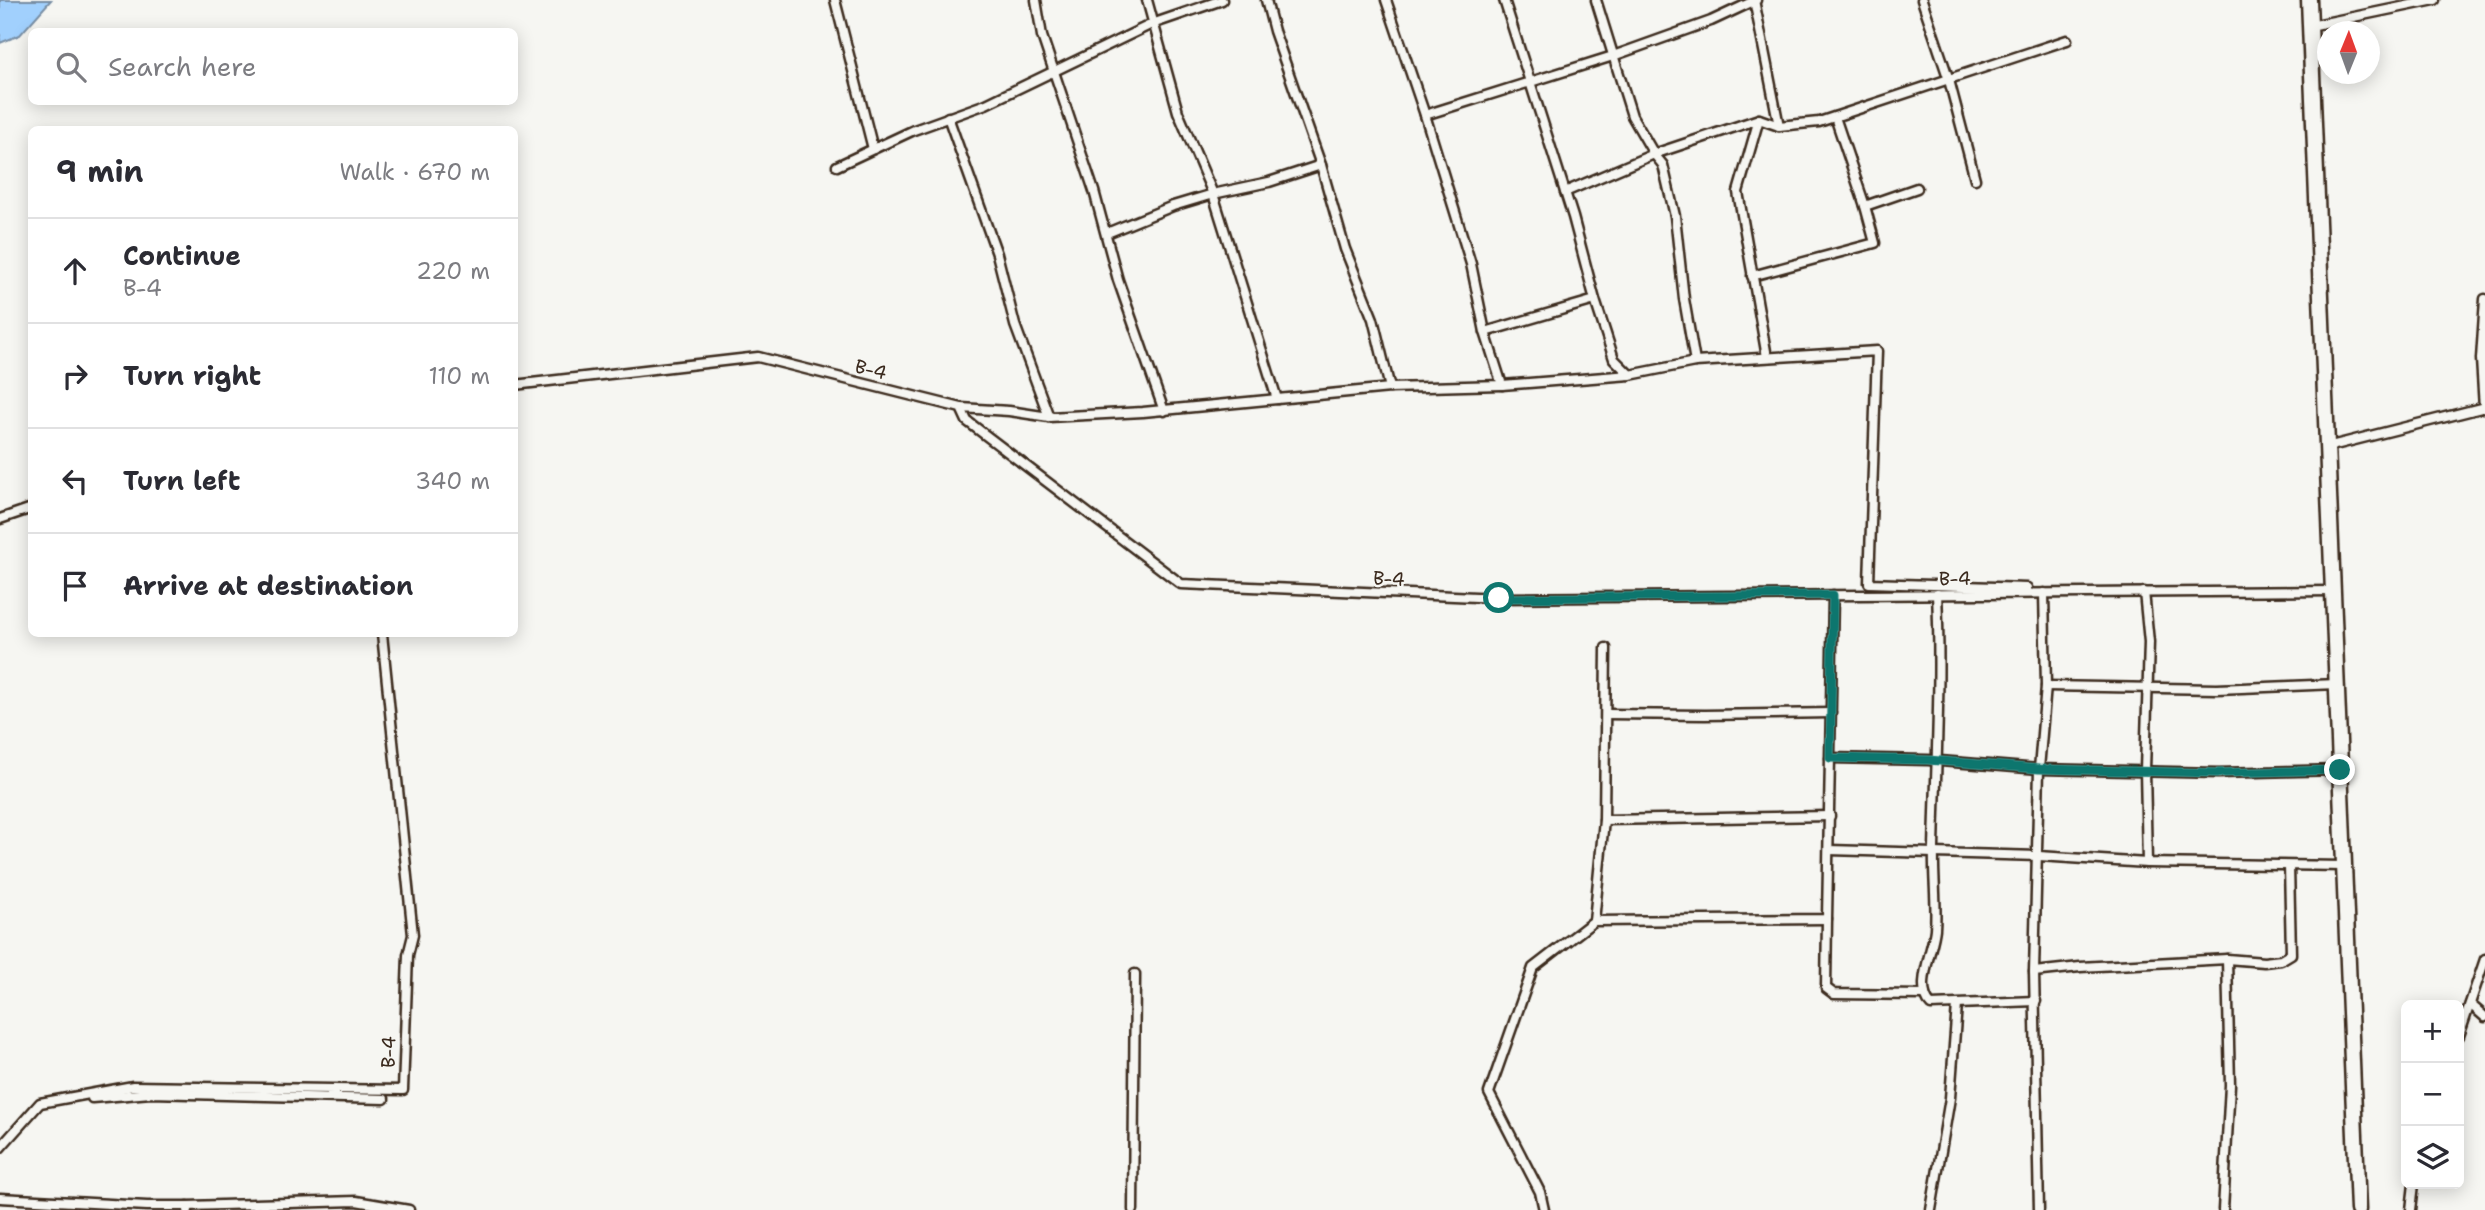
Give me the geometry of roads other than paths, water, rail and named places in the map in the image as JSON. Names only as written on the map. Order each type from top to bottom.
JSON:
[{"type":"highway","points":[[2309,0],[2358,1210]]},
{"type":"street","points":[[835,0],[873,149]]},
{"type":"street","points":[[1036,0],[1042,36],[1107,233],[1118,280],[1164,411]]},
{"type":"street","points":[[1147,0],[1178,112],[1213,194],[1277,400]]},
{"type":"street","points":[[837,166],[948,117],[986,104],[1152,24],[1222,0]]},
{"type":"street","points":[[1266,0],[1274,31],[1321,165],[1345,249],[1373,319],[1390,388]]},
{"type":"street","points":[[1386,0],[1471,264],[1485,332],[1502,385]]},
{"type":"street","points":[[1504,0],[1614,359],[1630,375]]},
{"type":"street","points":[[1596,0],[1632,116],[1663,165],[1675,216],[1684,299],[1695,362]]},
{"type":"street","points":[[1425,115],[1613,56],[1711,21],[1755,0],[1779,126]]},
{"type":"street","points":[[1922,0],[1949,80],[1975,179]]},
{"type":"street","points":[[2310,26],[2435,0]]},
{"type":"street","points":[[1565,192],[1654,154],[1759,119],[1779,126],[1819,122],[2067,40]]},
{"type":"street","points":[[948,117],[997,254],[1014,325],[1049,417]]},
{"type":"street","points":[[1752,276],[1875,243],[1835,117]]},
{"type":"street","points":[[1759,119],[1738,191],[1767,357]]},
{"type":"street","points":[[1107,233],[1174,206],[1269,182],[1321,165]]},
{"type":"street","points":[[1865,206],[1917,188]]},
{"type":"street","points":[[2327,447],[2484,408],[2481,359],[2485,299]]},
{"type":"street","points":[[1485,332],[1595,300]]},
{"type":"street","points":[[961,408],[1049,417],[1164,411],[1390,388],[1502,385],[1630,375],[1695,362],[1877,351],[1869,583],[2134,592]]},
{"type":"street","name":"B-4","points":[[518,385],[758,357],[961,408],[967,421],[1181,584],[1499,598],[2333,591]]},
{"type":"street","points":[[0,519],[28,509]]},
{"type":"street","points":[[2144,592],[2149,642],[2147,863]]},
{"type":"street","points":[[2039,1210],[2034,972],[2039,856],[2039,769],[2046,685],[2044,593]]},
{"type":"street","points":[[1937,594],[1939,645],[1935,930],[1923,990],[1931,1005],[2036,1001]]},
{"type":"street","points":[[1833,595],[1826,988],[1834,994],[1925,995]]},
{"type":"street","name":"B-4","points":[[40,1103],[133,1086],[403,1090],[408,955],[413,935],[382,637]]},
{"type":"street","points":[[1594,921],[1604,820],[1606,648]]},
{"type":"street","points":[[2046,685],[2217,688],[2337,684]]},
{"type":"street","points":[[1606,714],[1831,713]]},
{"type":"street","points":[[1830,758],[1937,761],[2039,769],[2219,773],[2340,770]]},
{"type":"street","points":[[1604,820],[1830,816]]},
{"type":"street","points":[[1829,850],[2039,856],[2147,863],[2344,866]]},
{"type":"street","points":[[2034,972],[2227,959],[2264,962],[2281,960],[2291,954],[2289,866]]},
{"type":"street","points":[[1544,1210],[1539,1192],[1489,1093],[1533,968],[1594,921],[1827,919]]},
{"type":"street","points":[[2223,1210],[2230,1085],[2227,959]]},
{"type":"street","points":[[2464,1021],[2485,959]]},
{"type":"street","points":[[1133,1210],[1135,974]]},
{"type":"street","points":[[2470,1004],[2485,1017]]},
{"type":"street","points":[[1931,1210],[1951,1098],[1956,1006]]},
{"type":"street","points":[[0,1149],[40,1103],[151,1093],[384,1099]]},
{"type":"street","points":[[2411,1210],[2413,1189]]},
{"type":"street","points":[[0,1198],[188,1208],[356,1201],[409,1210]]},
{"type":"water","points":[[0,0],[51,0],[20,35],[0,43]]}]
